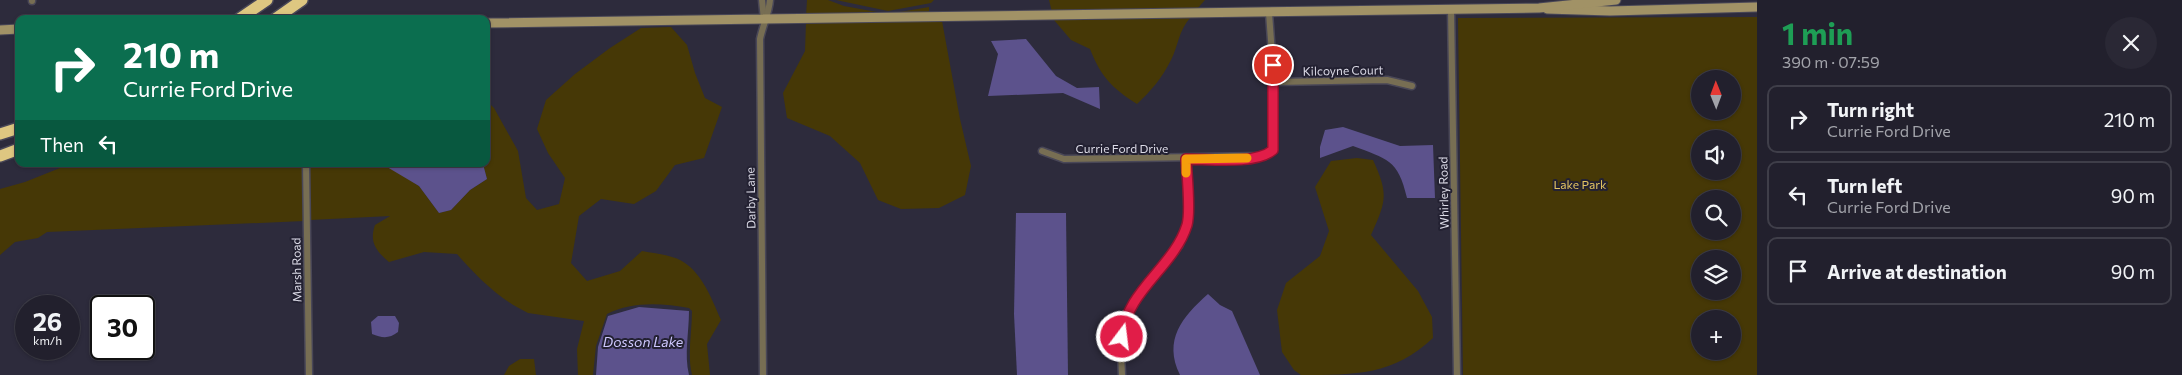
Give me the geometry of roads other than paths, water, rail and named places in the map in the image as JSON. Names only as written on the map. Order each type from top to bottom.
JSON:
[{"type":"highway","points":[[245,15],[267,0]]},
{"type":"highway","points":[[281,15],[302,0]]},
{"type":"highway","points":[[0,134],[15,129]]},
{"type":"highway","points":[[0,156],[15,150]]},
{"type":"main road","points":[[490,23],[1451,10],[1539,8],[1616,0]]},
{"type":"main road","points":[[1539,8],[1556,11],[1610,11],[1757,7]]},
{"type":"main road","points":[[0,30],[15,29]]},
{"type":"street","points":[[762,0],[764,20]]},
{"type":"street","points":[[764,20],[770,10],[770,0]]},
{"type":"street","name":"Whirley Road","points":[[1451,10],[1456,375]]},
{"type":"street","name":"Currie Ford Drive","points":[[1042,151],[1064,159],[1253,158],[1265,156],[1273,150],[1274,82],[1269,13]]},
{"type":"street","name":"Darby Lane","points":[[763,375],[760,39],[764,20]]},
{"type":"street","name":"Kilcoyne Court","points":[[1274,82],[1387,80],[1412,86]]},
{"type":"street","points":[[1122,375],[1120,353],[1123,322],[1141,293],[1179,246],[1188,223],[1186,159]]},
{"type":"street","name":"Marsh Road","points":[[306,167],[309,375]]},
{"type":"water","points":[[1026,39],[1056,76],[1077,88],[1099,87],[1100,109],[1063,93],[988,96],[998,54],[991,41]]},
{"type":"water","points":[[1343,127],[1400,146],[1433,145],[1435,198],[1407,198],[1400,175],[1389,162],[1375,154],[1353,146],[1320,158],[1320,147],[1325,130]]},
{"type":"water","points":[[387,167],[484,167],[487,179],[470,190],[451,210],[439,213],[419,186]]},
{"type":"water","points":[[1016,213],[1066,213],[1068,375],[1017,375],[1014,314]]},
{"type":"water","points":[[1208,294],[1220,305],[1232,311],[1260,375],[1180,375],[1175,362],[1174,351],[1178,330],[1190,311]]},
{"type":"water","name":"Dosson Lake","points":[[639,307],[689,311],[687,351],[689,375],[596,375],[598,347],[608,316]]},
{"type":"water","points":[[378,316],[395,316],[399,323],[398,332],[392,336],[385,337],[372,334],[371,322]]},
{"type":"park label","name":"Lake Park","points":[[1580,184]]}]
